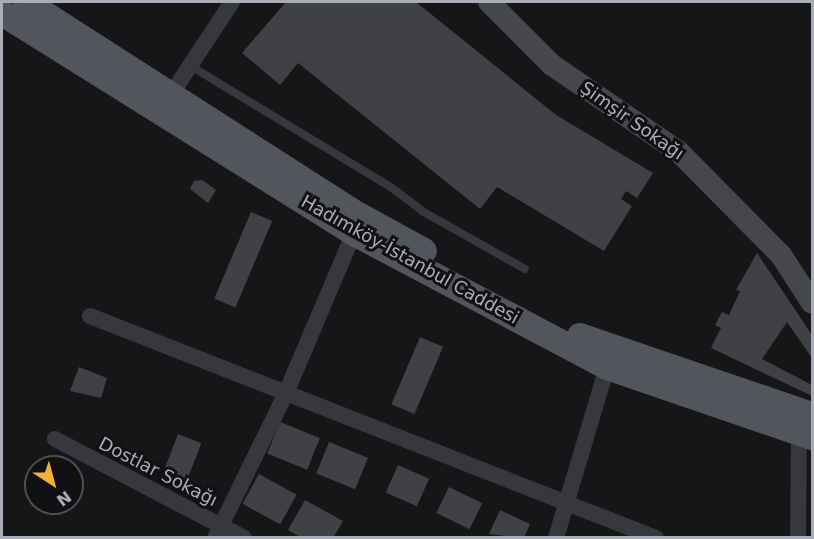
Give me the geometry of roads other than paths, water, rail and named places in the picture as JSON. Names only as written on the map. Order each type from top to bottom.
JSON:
[{"type":"main road","name":"Hadımköy-İstanbul Caddesi","points":[[26,2],[172,93],[351,211],[590,342],[808,428]]},
{"type":"main road","name":"Hadımköy-İstanbul Caddesi","points":[[2,13],[354,234],[607,367],[808,428]]},
{"type":"street","points":[[172,93],[232,2]]},
{"type":"street","name":"Şimşir Sokağı","points":[[489,2],[552,65],[679,152],[781,255],[813,303]]},
{"type":"street","points":[[218,531],[286,393],[354,234]]},
{"type":"street","points":[[90,316],[568,500],[656,537]]},
{"type":"street","points":[[556,537],[607,367]]},
{"type":"street","points":[[798,537],[808,428]]},
{"type":"street","name":"Dostlar Sokağı","points":[[55,439],[218,531],[244,537]]},
{"type":"lane","points":[[189,65],[392,188],[422,211],[525,269]]}]
